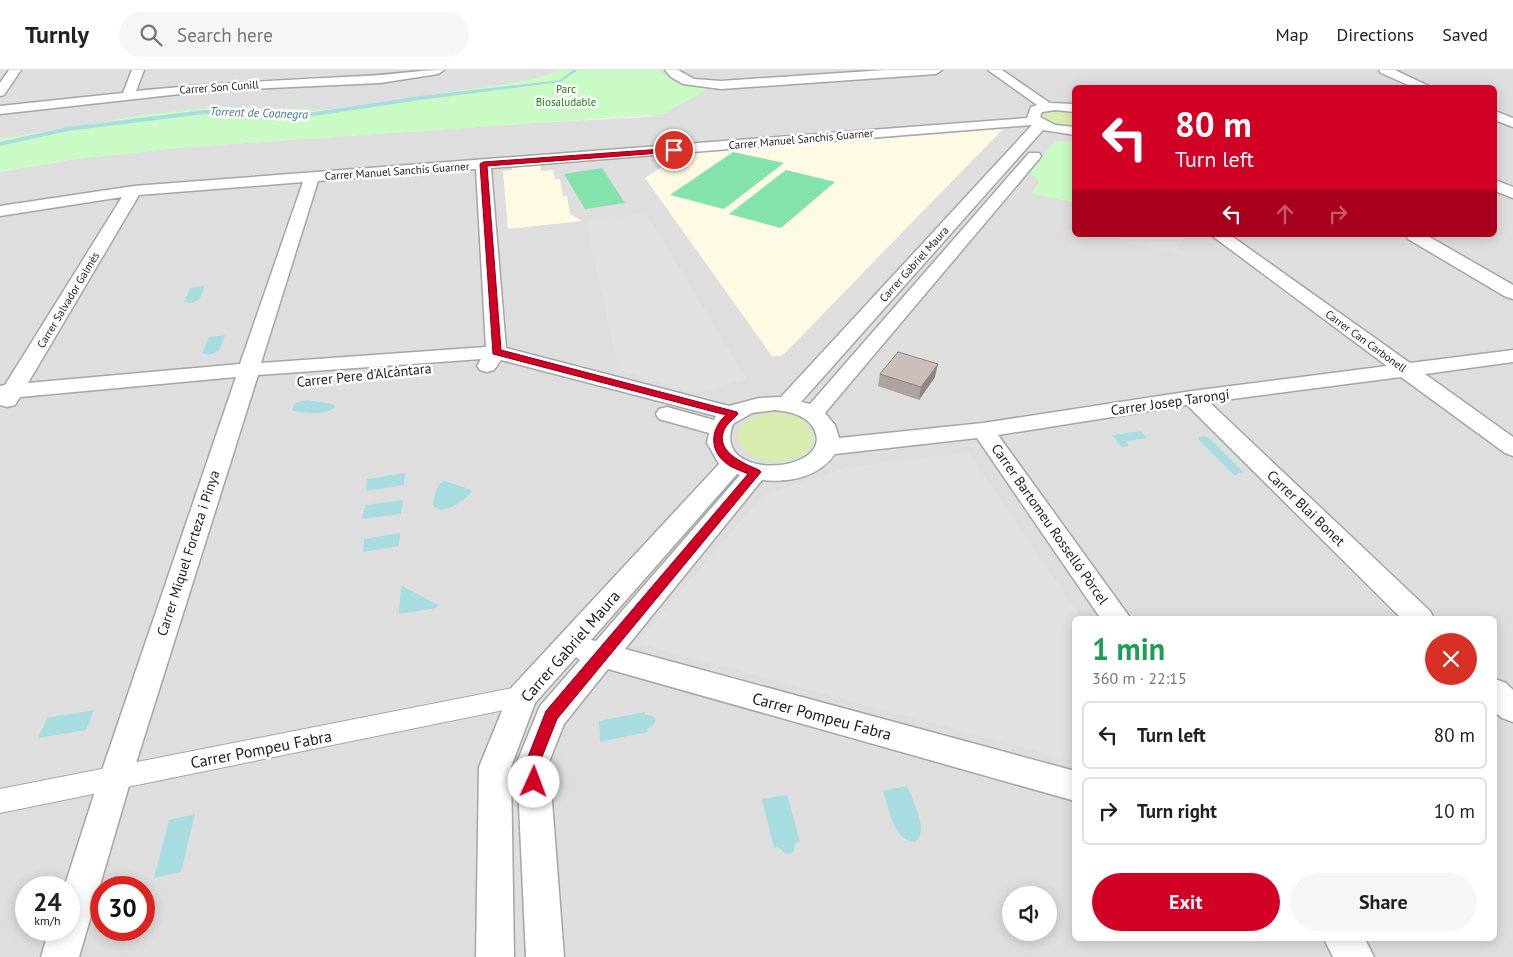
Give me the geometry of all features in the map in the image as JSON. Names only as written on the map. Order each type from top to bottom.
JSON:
[{"type":"street","points":[[0,92],[15,70]]},
{"type":"street","points":[[128,96],[138,70]]},
{"type":"street","points":[[255,84],[257,70]]},
{"type":"street","name":"Carrer Son Cunill","points":[[0,110],[207,87],[301,84],[438,70]]},
{"type":"street","points":[[672,70],[675,75],[692,82],[721,85],[936,70]]},
{"type":"street","points":[[994,70],[1048,106]]},
{"type":"street","points":[[1386,70],[1420,85]]},
{"type":"street","points":[[1052,126],[1033,114],[1036,110],[1048,106],[1072,108]]},
{"type":"street","points":[[1497,116],[1513,122]]},
{"type":"street","name":"Carrer Manuel Sanchís Guarner","points":[[0,211],[134,190],[483,164],[1052,126]]},
{"type":"street","name":"Carrer Gabriel Maura","points":[[787,404],[1052,126]]},
{"type":"street","name":"Carrer Gabriel Maura","points":[[812,414],[1052,126]]},
{"type":"street","points":[[483,164],[491,359]]},
{"type":"street","name":"Carrer Miquel Forteza i Pinya","points":[[80,893],[115,778],[312,177]]},
{"type":"street","points":[[1497,186],[1513,193]]},
{"type":"street","name":"Carrer Salvador Galmés","points":[[0,409],[7,392],[134,190]]},
{"type":"street","name":"Carrer Can Carbonell","points":[[1222,237],[1417,370],[1513,448]]},
{"type":"street","points":[[1244,237],[1417,370],[1513,429]]},
{"type":"street","points":[[1417,237],[1513,293]]},
{"type":"street","name":"Carrer Josep Tarongí","points":[[828,447],[983,430],[1192,398],[1513,356]]},
{"type":"street","name":"Carrer Pere d'Alcàntara","points":[[0,409],[245,379],[451,366],[491,359],[727,421]]},
{"type":"street","points":[[7,392],[245,379]]},
{"type":"street","name":"Carrer Blai Bonet","points":[[1192,398],[1417,616]]},
{"type":"street","points":[[760,404],[787,404],[812,414],[823,423],[828,435],[828,447],[822,457],[810,466],[796,471],[776,474],[744,468],[723,454],[718,444],[718,434],[727,421],[747,407],[760,404]]},
{"type":"street","name":"Carrer Bartomeu Rosselló Pòrcel","points":[[983,430],[1115,616]]},
{"type":"street","name":"Carrer Gabriel Maura","points":[[496,957],[495,767],[523,696],[570,644],[744,468]]},
{"type":"street","name":"Carrer Gabriel Maura","points":[[545,957],[533,762],[551,716],[601,656],[744,468]]},
{"type":"street","name":"Carrer Pompeu Fabra","points":[[570,644],[601,656],[1072,785]]},
{"type":"street","points":[[1497,694],[1513,709]]},
{"type":"street","name":"Carrer Pompeu Fabra","points":[[0,801],[523,696]]},
{"type":"street","name":"Carrer Miquel Forteza i Pinya","points":[[60,957],[65,941]]},
{"type":"street","points":[[1344,941],[1355,957]]},
{"type":"shaded area","points":[[0,70],[562,70],[527,81],[326,110],[158,113],[0,139]]},
{"type":"shaded area","points":[[596,70],[1513,70],[1513,957],[0,957],[0,172],[83,158],[188,147],[550,122],[656,117],[586,99]]},
{"type":"shaded area","points":[[1003,129],[782,356],[772,356],[645,178],[682,154]]},
{"type":"shaded area","points":[[540,165],[541,171],[553,170],[555,179],[560,179],[563,196],[567,196],[570,214],[582,221],[508,229],[503,171],[512,170],[512,168]]},
{"type":"shaded area","points":[[647,214],[747,379],[694,394],[619,370],[585,221]]},
{"type":"shaded area","points":[[1120,237],[1181,237],[1176,253],[1118,240]]},
{"type":"shaded area","points":[[969,453],[1080,616],[1072,616],[1072,761],[637,643],[764,494],[846,468]]},
{"type":"green space","name":"Parc Biosaludable","points":[[562,70],[658,70],[676,83],[708,89],[663,114],[188,147],[83,158],[0,172],[0,139],[158,113],[220,107],[326,110],[527,81]]},
{"type":"green space","points":[[1056,109],[1072,110],[1072,125],[1052,122],[1044,117],[1046,112]]},
{"type":"green space","points":[[1055,141],[1072,142],[1072,202],[1031,193],[1040,181],[1030,172]]},
{"type":"green space","points":[[733,152],[784,163],[724,209],[670,195]]},
{"type":"green space","points":[[602,168],[625,203],[585,209],[564,174]]},
{"type":"green space","points":[[786,170],[835,182],[781,228],[729,214]]},
{"type":"green space","points":[[772,413],[792,415],[806,423],[810,428],[813,439],[809,449],[803,454],[786,461],[769,461],[754,456],[743,448],[738,438],[740,428],[751,419]]},
{"type":"water","points":[[205,286],[199,300],[191,303],[184,302],[190,288]]},
{"type":"water","points":[[225,335],[219,351],[209,355],[202,353],[209,337]]},
{"type":"water","points":[[307,400],[332,404],[335,407],[332,410],[315,413],[292,410],[295,403]]},
{"type":"water","points":[[1141,431],[1147,438],[1126,441],[1129,446],[1121,447],[1112,435]]},
{"type":"water","points":[[1205,436],[1243,472],[1234,475],[1199,440],[1198,437]]},
{"type":"water","points":[[405,473],[404,485],[366,491],[367,479]]},
{"type":"water","points":[[444,481],[472,491],[453,506],[442,509],[437,508],[433,505],[435,495],[437,488]]},
{"type":"water","points":[[403,500],[401,514],[362,519],[365,505]]},
{"type":"water","points":[[400,533],[399,546],[363,552],[364,539]]},
{"type":"water","points":[[402,586],[438,605],[436,608],[399,614]]},
{"type":"water","points":[[94,710],[86,730],[38,738],[47,718]]},
{"type":"water","points":[[645,712],[645,715],[651,715],[656,720],[647,729],[648,732],[600,742],[599,721]]},
{"type":"water","points":[[907,786],[921,824],[919,838],[914,842],[901,836],[893,822],[883,791]]},
{"type":"water","points":[[787,795],[800,842],[795,844],[794,851],[790,854],[786,854],[778,847],[774,848],[762,799]]},
{"type":"water","points":[[195,814],[181,872],[155,878],[155,876],[169,820]]},
{"type":"building","points":[[898,352],[938,364],[921,387],[880,374]]},
{"type":"waterway","name":"Torrent de Coanegra","points":[[0,144],[68,129],[204,112],[301,116],[420,98],[561,81],[576,70]]},
{"type":"route","points":[[534,782],[533,762],[551,716],[756,472],[733,463],[723,454],[718,444],[718,434],[722,424],[733,414],[496,352],[483,164],[674,150]]}]
